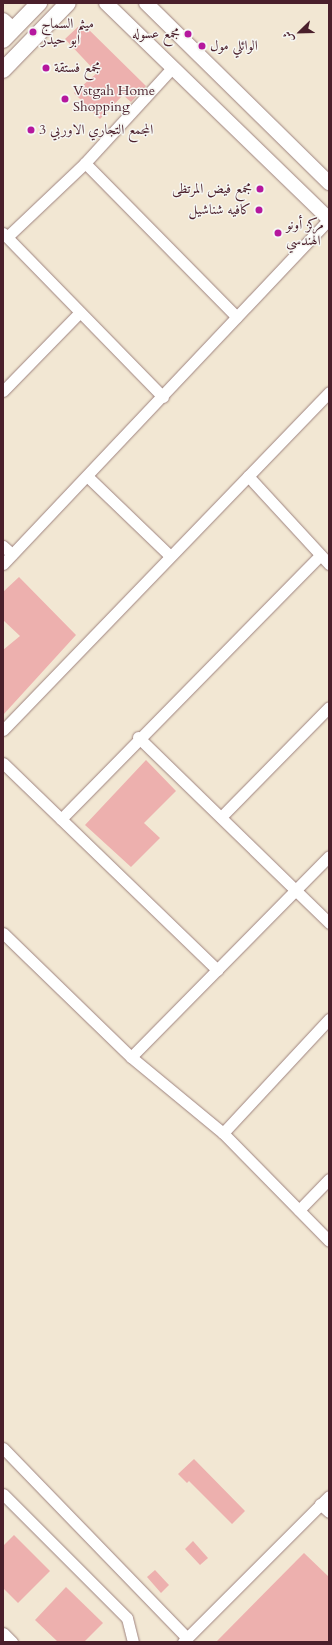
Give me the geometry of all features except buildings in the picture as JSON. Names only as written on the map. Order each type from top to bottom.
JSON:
[{"type":"main road","points":[[6,30],[39,3]]},
{"type":"main road","points":[[3,70],[68,3]]},
{"type":"street","points":[[3,564],[88,477],[329,219],[171,69],[106,3]]},
{"type":"street","points":[[146,3],[329,183]]},
{"type":"street","points":[[163,397],[5,235],[85,163],[171,69]]},
{"type":"street","points":[[85,163],[237,317]]},
{"type":"street","points":[[3,391],[80,312]]},
{"type":"street","points":[[3,730],[170,556],[327,397]]},
{"type":"street","points":[[248,476],[329,564]]},
{"type":"street","points":[[88,477],[170,556]]},
{"type":"street","points":[[3,546],[12,554]]},
{"type":"street","points":[[61,819],[138,737],[320,555]]},
{"type":"street","points":[[221,817],[327,714]]},
{"type":"street","points":[[138,737],[329,923]]},
{"type":"street","points":[[3,763],[217,970]]},
{"type":"street","points":[[130,1058],[329,856]]},
{"type":"street","points":[[3,933],[130,1058],[223,1133],[329,1241]]},
{"type":"street","points":[[223,1133],[329,1019]]},
{"type":"street","points":[[299,1210],[329,1179]]},
{"type":"street","points":[[3,1448],[185,1640],[329,1496]]},
{"type":"street","points":[[3,1494],[127,1618],[133,1642]]},
{"type":"street","points":[[320,1504],[329,1512]]},
{"type":"street","points":[[3,1633],[12,1642]]},
{"type":"place","name":"ميثم السماج ابو حيدر","points":[[33,32]]},
{"type":"place","name":"مجمع عسوله","points":[[188,34]]},
{"type":"place","name":"الوائلي مول","points":[[202,46]]},
{"type":"place","name":"مجمع فستقة","points":[[46,68]]},
{"type":"place","name":"Vstgah Home Shopping","points":[[65,99]]},
{"type":"place","name":"المجمع التجاري الاوربي 3","points":[[31,130]]},
{"type":"place","name":"مجمع فيض المرتظى","points":[[260,189]]},
{"type":"place","name":"كافيه شناشيل","points":[[259,210]]},
{"type":"place","name":"مركز أونو الهندسي","points":[[278,233]]}]
